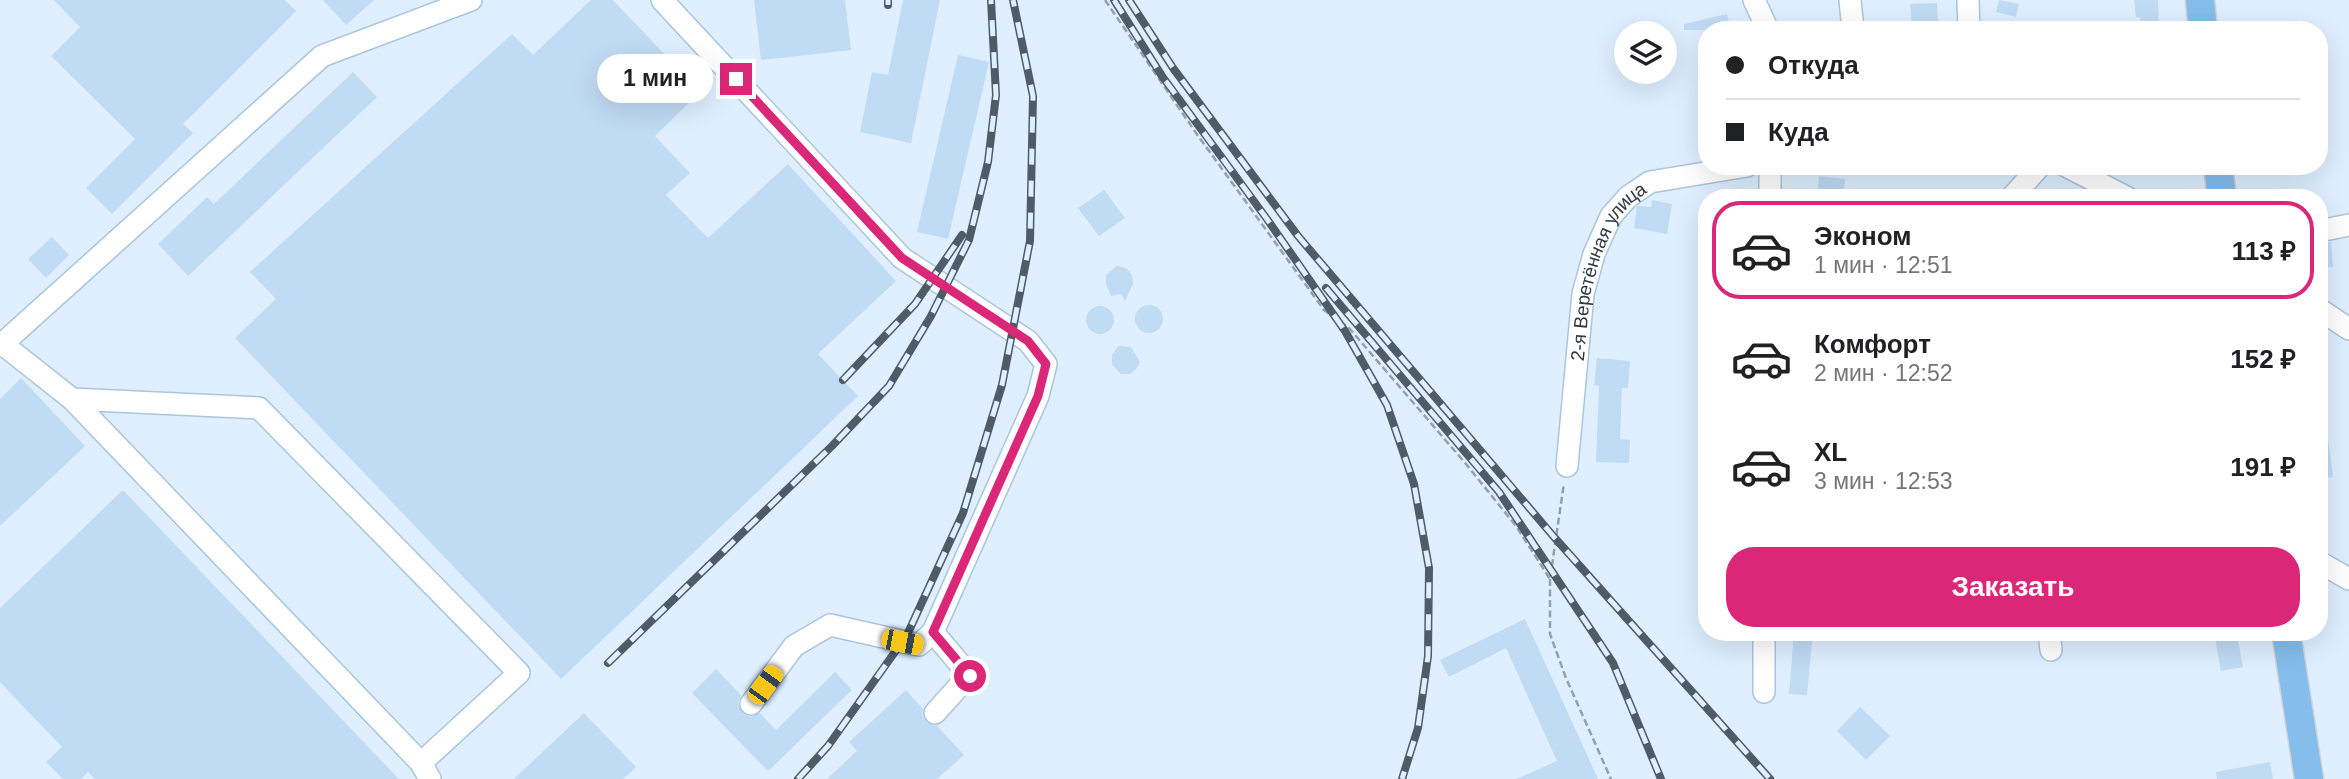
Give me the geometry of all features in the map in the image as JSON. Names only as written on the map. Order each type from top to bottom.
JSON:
[{"type":"main road","points":[[2200,0],[2202,21]]},
{"type":"main road","points":[[2287,641],[2309,779]]},
{"type":"street","points":[[72,399],[259,408],[519,673],[426,771],[72,399],[1,344],[322,56],[471,0]]},
{"type":"street","points":[[662,0],[902,258],[1028,341],[1046,364],[1038,396],[933,632],[919,645],[830,625],[794,646],[751,704]]},
{"type":"street","points":[[1754,0],[1764,21]]},
{"type":"street","points":[[1850,0],[1852,21]]},
{"type":"street","points":[[1968,0],[1969,21]]},
{"type":"street","name":"2-я Веретённая улица","points":[[1567,466],[1583,293],[1594,254],[1611,216],[1628,197],[1650,182],[1698,174]]},
{"type":"street","points":[[2019,189],[2032,175]]},
{"type":"street","points":[[2083,175],[2111,189]]},
{"type":"street","points":[[2328,229],[2349,225]]},
{"type":"street","points":[[2328,315],[2349,329]]},
{"type":"street","points":[[2328,567],[2349,579]]},
{"type":"street","points":[[933,632],[970,676],[935,713]]},
{"type":"street","points":[[1764,641],[1764,692]]},
{"type":"path","points":[[1105,0],[1196,133],[1324,310],[1349,328],[1466,464],[1516,526],[1550,579]]},
{"type":"path","points":[[1567,466],[1550,579],[1550,634],[1566,678],[1611,779]]},
{"type":"building","points":[[54,0],[285,0],[296,11],[183,124],[193,133],[112,214],[86,188],[135,139],[51,56],[80,27]]},
{"type":"building","points":[[323,0],[374,0],[346,25]]},
{"type":"building","points":[[591,0],[613,0],[700,92],[655,136],[690,173],[666,195],[708,238],[788,164],[896,281],[818,354],[858,396],[561,679],[235,338],[276,299],[250,272],[512,34],[533,55]]},
{"type":"building","points":[[754,0],[845,0],[851,50],[761,60]]},
{"type":"building","points":[[903,0],[940,0],[911,143],[860,132],[872,72],[888,75]]},
{"type":"building","points":[[1999,0],[2019,4],[2016,17],[1996,12]]},
{"type":"building","points":[[2134,0],[2158,0],[2159,21],[2140,21],[2140,17],[2136,17]]},
{"type":"building","points":[[1937,3],[1938,21],[1912,21],[1910,4]]},
{"type":"building","points":[[1727,14],[1729,21],[1698,21],[1698,30],[1684,30],[1684,24]]},
{"type":"building","points":[[958,55],[989,62],[948,239],[917,232]]},
{"type":"building","points":[[353,72],[377,97],[188,276],[158,244],[207,197],[214,204]]},
{"type":"building","points":[[1819,176],[1845,179],[1844,189],[1818,189]]},
{"type":"building","points":[[1104,190],[1125,218],[1099,236],[1078,208]]},
{"type":"building","points":[[1652,200],[1672,204],[1667,234],[1634,228],[1637,206],[1651,207]]},
{"type":"building","points":[[52,237],[69,255],[46,278],[28,259]]},
{"type":"building","points":[[2328,242],[2331,242],[2333,267],[2328,267]]},
{"type":"building","points":[[1117,266],[1126,268],[1132,275],[1133,284],[1125,301],[1121,294],[1111,296],[1106,284],[1106,275]]},
{"type":"building","points":[[1149,305],[1159,309],[1163,319],[1159,329],[1149,333],[1139,329],[1135,319],[1139,309]]},
{"type":"building","points":[[1100,306],[1110,310],[1114,320],[1110,330],[1100,334],[1090,330],[1086,320],[1090,310]]},
{"type":"building","points":[[1118,346],[1131,347],[1140,362],[1130,374],[1121,374],[1112,365],[1112,355]]},
{"type":"building","points":[[1597,358],[1630,361],[1628,388],[1622,388],[1620,439],[1630,440],[1629,463],[1596,462],[1599,386],[1594,385]]},
{"type":"building","points":[[21,378],[85,446],[0,526],[0,399]]},
{"type":"building","points":[[2328,439],[2333,477],[2328,478]]},
{"type":"building","points":[[123,490],[399,779],[95,779],[88,772],[81,779],[63,779],[46,762],[62,747],[0,682],[0,608]]},
{"type":"building","points":[[1525,619],[1598,779],[1517,779],[1557,761],[1506,648],[1449,677],[1440,660]]},
{"type":"building","points":[[1793,641],[1812,641],[1807,695],[1789,694]]},
{"type":"building","points":[[2216,641],[2238,641],[2243,667],[2221,671]]},
{"type":"building","points":[[716,669],[741,695],[738,703],[743,714],[750,717],[760,713],[776,730],[835,672],[852,690],[768,771],[692,693]]},
{"type":"building","points":[[906,690],[923,709],[922,716],[926,722],[937,726],[964,755],[937,779],[827,779],[857,751],[849,742]]},
{"type":"building","points":[[1860,707],[1890,736],[1866,760],[1837,731]]},
{"type":"building","points":[[584,713],[636,767],[623,779],[514,779]]},
{"type":"building","points":[[2270,762],[2273,779],[2217,779],[2216,772]]},
{"type":"railway","points":[[888,0],[888,5]]},
{"type":"railway","points":[[608,663],[832,446],[889,386],[931,316],[969,240],[988,162],[996,95],[991,0]]},
{"type":"railway","points":[[798,779],[828,746],[907,635],[963,513],[1002,385],[1030,241],[1033,96],[1013,0]]},
{"type":"railway","points":[[1114,0],[1162,76],[1345,331],[1387,405],[1414,484],[1429,568],[1428,656],[1418,728],[1402,779]]},
{"type":"railway","points":[[1129,0],[1173,68],[1298,236],[1554,537],[1770,779]]},
{"type":"railway","points":[[843,380],[915,304],[962,235]]},
{"type":"railway","points":[[1326,288],[1499,492],[1613,663],[1661,779]]},
{"type":"route","points":[[736,79],[902,258],[1028,341],[1046,364],[1038,396],[933,632],[970,676]]}]
